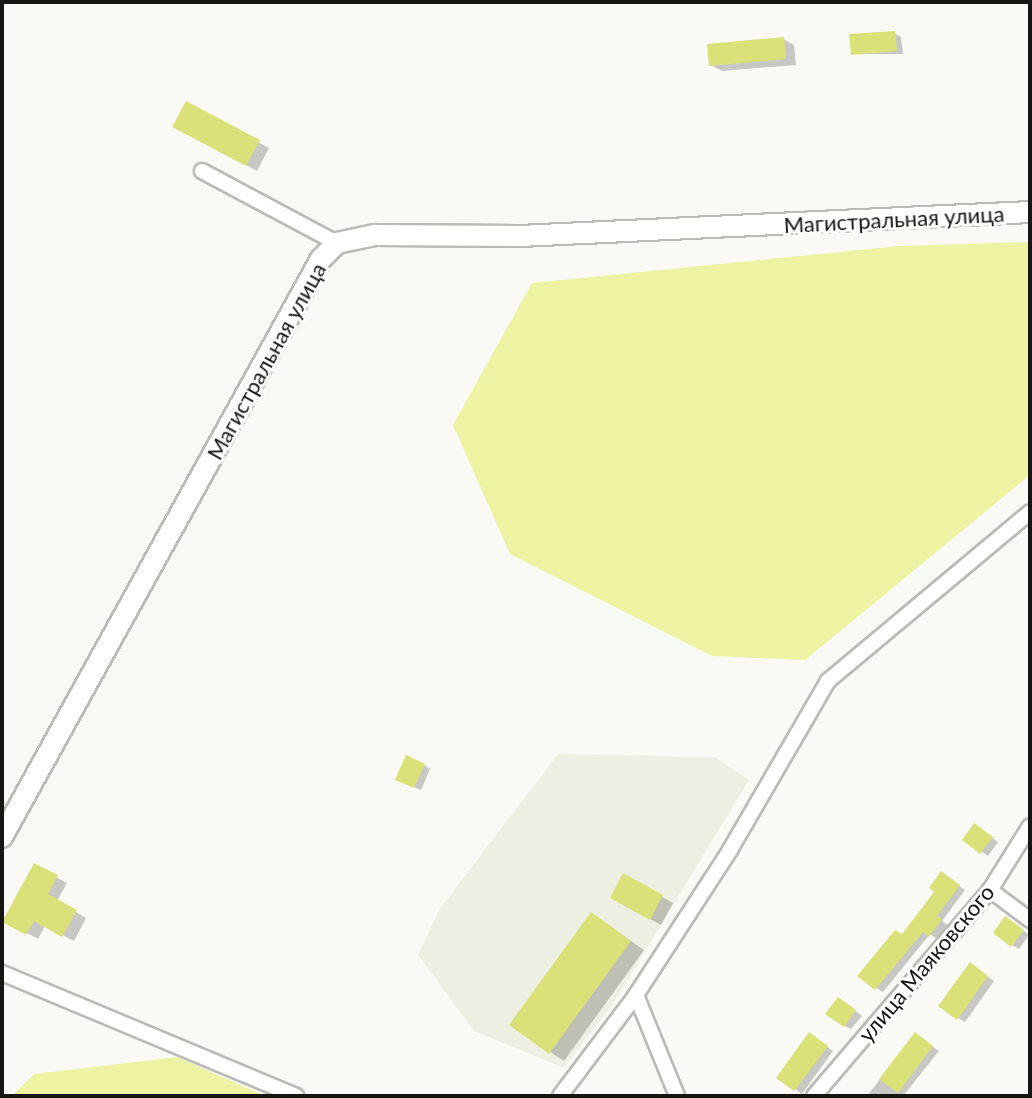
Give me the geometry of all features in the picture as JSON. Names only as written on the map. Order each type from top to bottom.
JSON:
[{"type":"street","points":[[202,171],[337,243]]},
{"type":"street","name":"Магистральная улица","points":[[2,837],[321,259],[337,243],[375,235],[520,236],[1030,212]]},
{"type":"street","points":[[560,1096],[636,995],[730,850],[828,681],[1030,512]]},
{"type":"street","name":"улица Маяковского","points":[[814,1096],[990,890],[1030,826]]},
{"type":"street","points":[[990,890],[1030,920]]},
{"type":"street","points":[[2,973],[296,1096]]},
{"type":"street","points":[[636,995],[677,1096]]},
{"type":"shaded area","points":[[558,754],[715,757],[749,780],[613,1004],[564,1068],[474,1031],[418,955],[439,910]]},
{"type":"green space","points":[[1030,242],[1030,475],[805,660],[712,656],[510,554],[453,425],[532,283],[899,246]]},
{"type":"green space","points":[[177,1057],[265,1096],[12,1096],[34,1074]]},
{"type":"building","points":[[895,31],[897,51],[851,55],[849,34]]},
{"type":"building","points":[[784,37],[786,59],[709,66],[707,44]]},
{"type":"building","points":[[186,101],[260,140],[246,166],[172,127]]},
{"type":"building","points":[[406,755],[425,764],[414,788],[395,780]]},
{"type":"building","points":[[974,823],[993,837],[980,854],[962,840]]},
{"type":"building","points":[[34,863],[58,875],[48,894],[77,910],[62,937],[34,921],[26,935],[2,922]]},
{"type":"building","points":[[941,871],[960,885],[937,916],[942,919],[929,937],[923,932],[875,990],[857,976],[895,930],[902,934],[934,892],[929,888]]},
{"type":"building","points":[[623,873],[663,895],[650,920],[610,898]]},
{"type":"building","points":[[591,912],[631,941],[549,1054],[509,1025]]},
{"type":"building","points":[[1005,916],[1024,930],[1011,947],[993,933]]},
{"type":"building","points":[[970,962],[988,976],[957,1020],[938,1006]]},
{"type":"building","points":[[838,997],[856,1010],[844,1027],[825,1014]]},
{"type":"building","points":[[809,1032],[828,1046],[794,1091],[776,1078]]},
{"type":"building","points":[[915,1032],[933,1046],[898,1093],[879,1079]]}]
